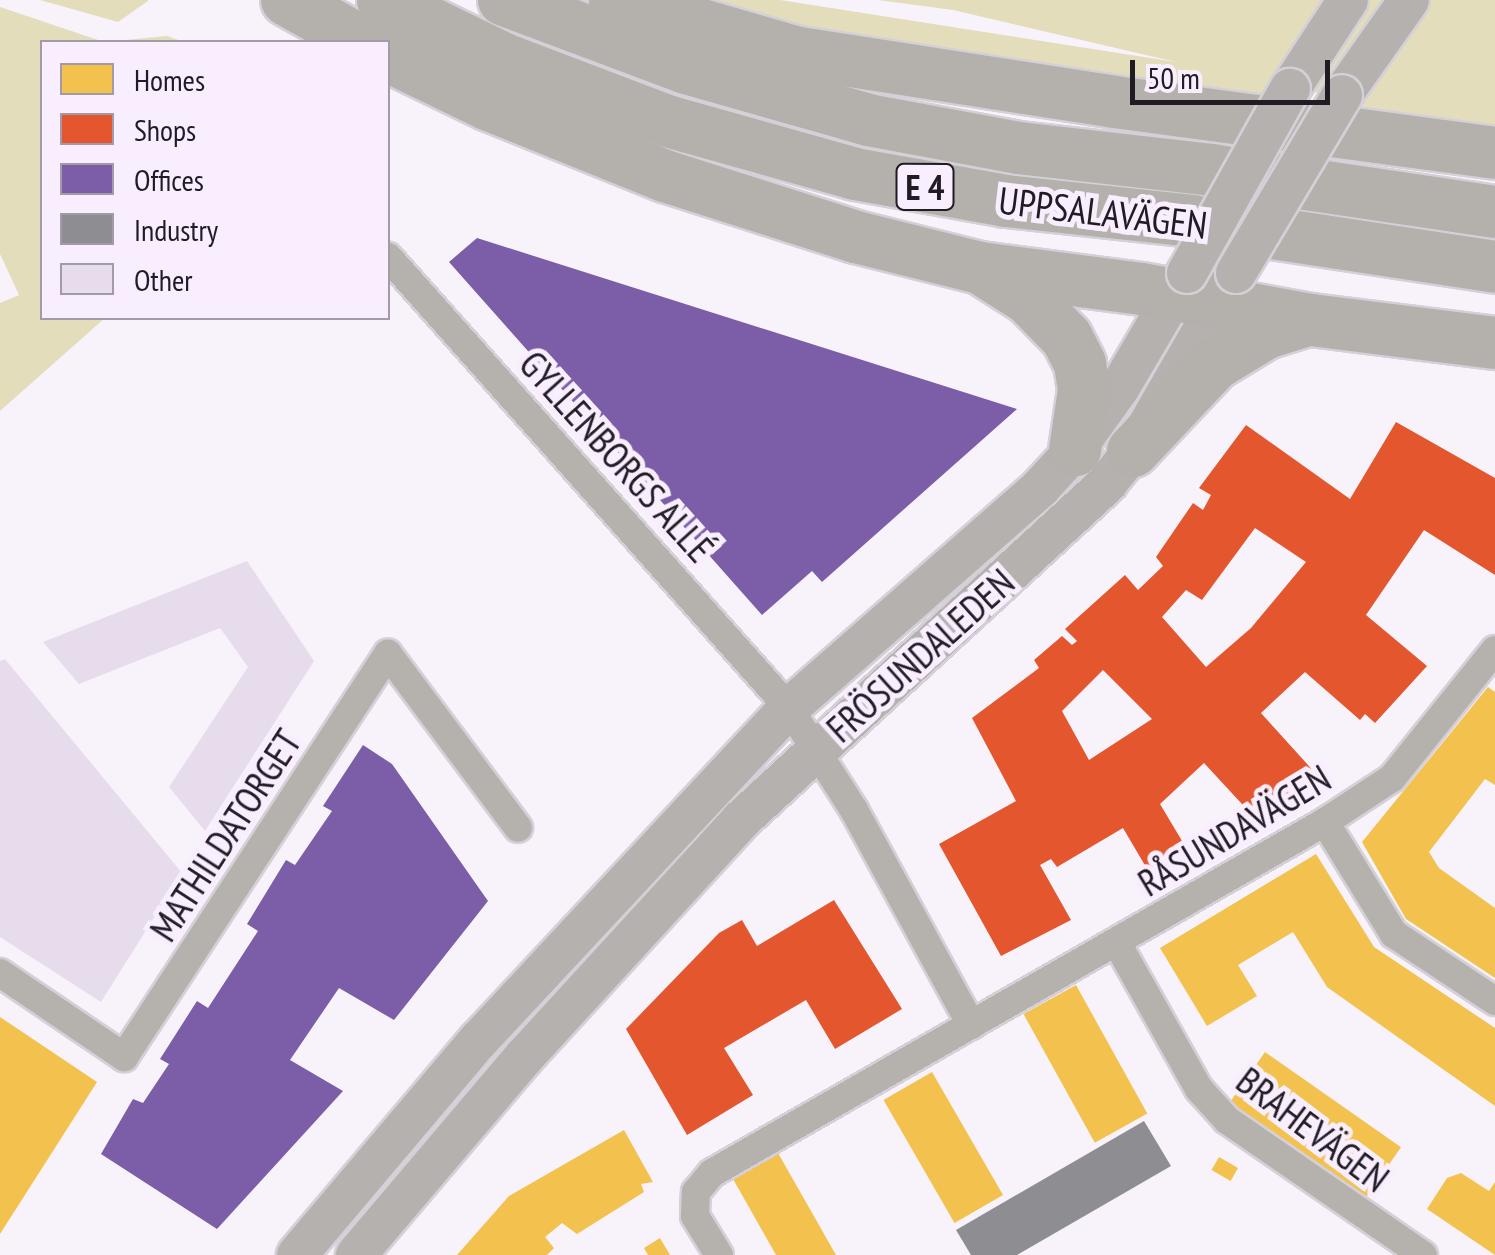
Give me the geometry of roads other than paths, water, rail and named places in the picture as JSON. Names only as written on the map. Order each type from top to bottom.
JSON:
[{"type":"highway","points":[[287,0],[358,40]]},
{"type":"highway","name":"UPPSALAVÄGEN","points":[[383,0],[504,60],[667,120],[855,174],[1006,201],[1192,222],[1495,267]]},
{"type":"highway","name":"UPPSALAVÄGEN","points":[[504,0],[686,68],[868,120],[1019,148],[1211,170],[1495,212]]},
{"type":"highway","points":[[616,0],[799,53],[1096,99],[1494,153]]},
{"type":"highway","points":[[390,57],[489,105],[665,176],[856,237],[980,268],[1204,286],[1311,320],[1495,342]]},
{"type":"highway","points":[[980,268],[1028,299],[1068,338],[1080,364],[1084,390],[1076,450]]},
{"type":"highway","points":[[1133,451],[1227,355],[1266,333],[1311,320]]},
{"type":"main road","name":"FRÖSUNDALEDEN","points":[[356,1255],[606,966],[815,748],[1074,518],[1133,451],[1290,89],[1348,0]]},
{"type":"main road","name":"FRÖSUNDALEDEN","points":[[297,1255],[479,1040],[789,708],[1040,488],[1076,450],[1120,387],[1204,286],[1409,0]]},
{"type":"street","name":"GYLLENBORGS ALLÉ","points":[[390,259],[789,708]]},
{"type":"street","name":"RÅSUNDAVÄGEN","points":[[720,1255],[696,1216],[696,1192],[712,1173],[1325,822],[1392,778],[1495,650]]},
{"type":"street","name":"MATHILDATORGET","points":[[0,973],[124,1056],[388,654],[518,828]]},
{"type":"street","points":[[789,708],[971,1025]]},
{"type":"street","points":[[1325,822],[1394,934],[1495,1001]]},
{"type":"street","name":"BRAHEVÄGEN","points":[[1116,942],[1199,1089],[1227,1120],[1424,1255]]}]
